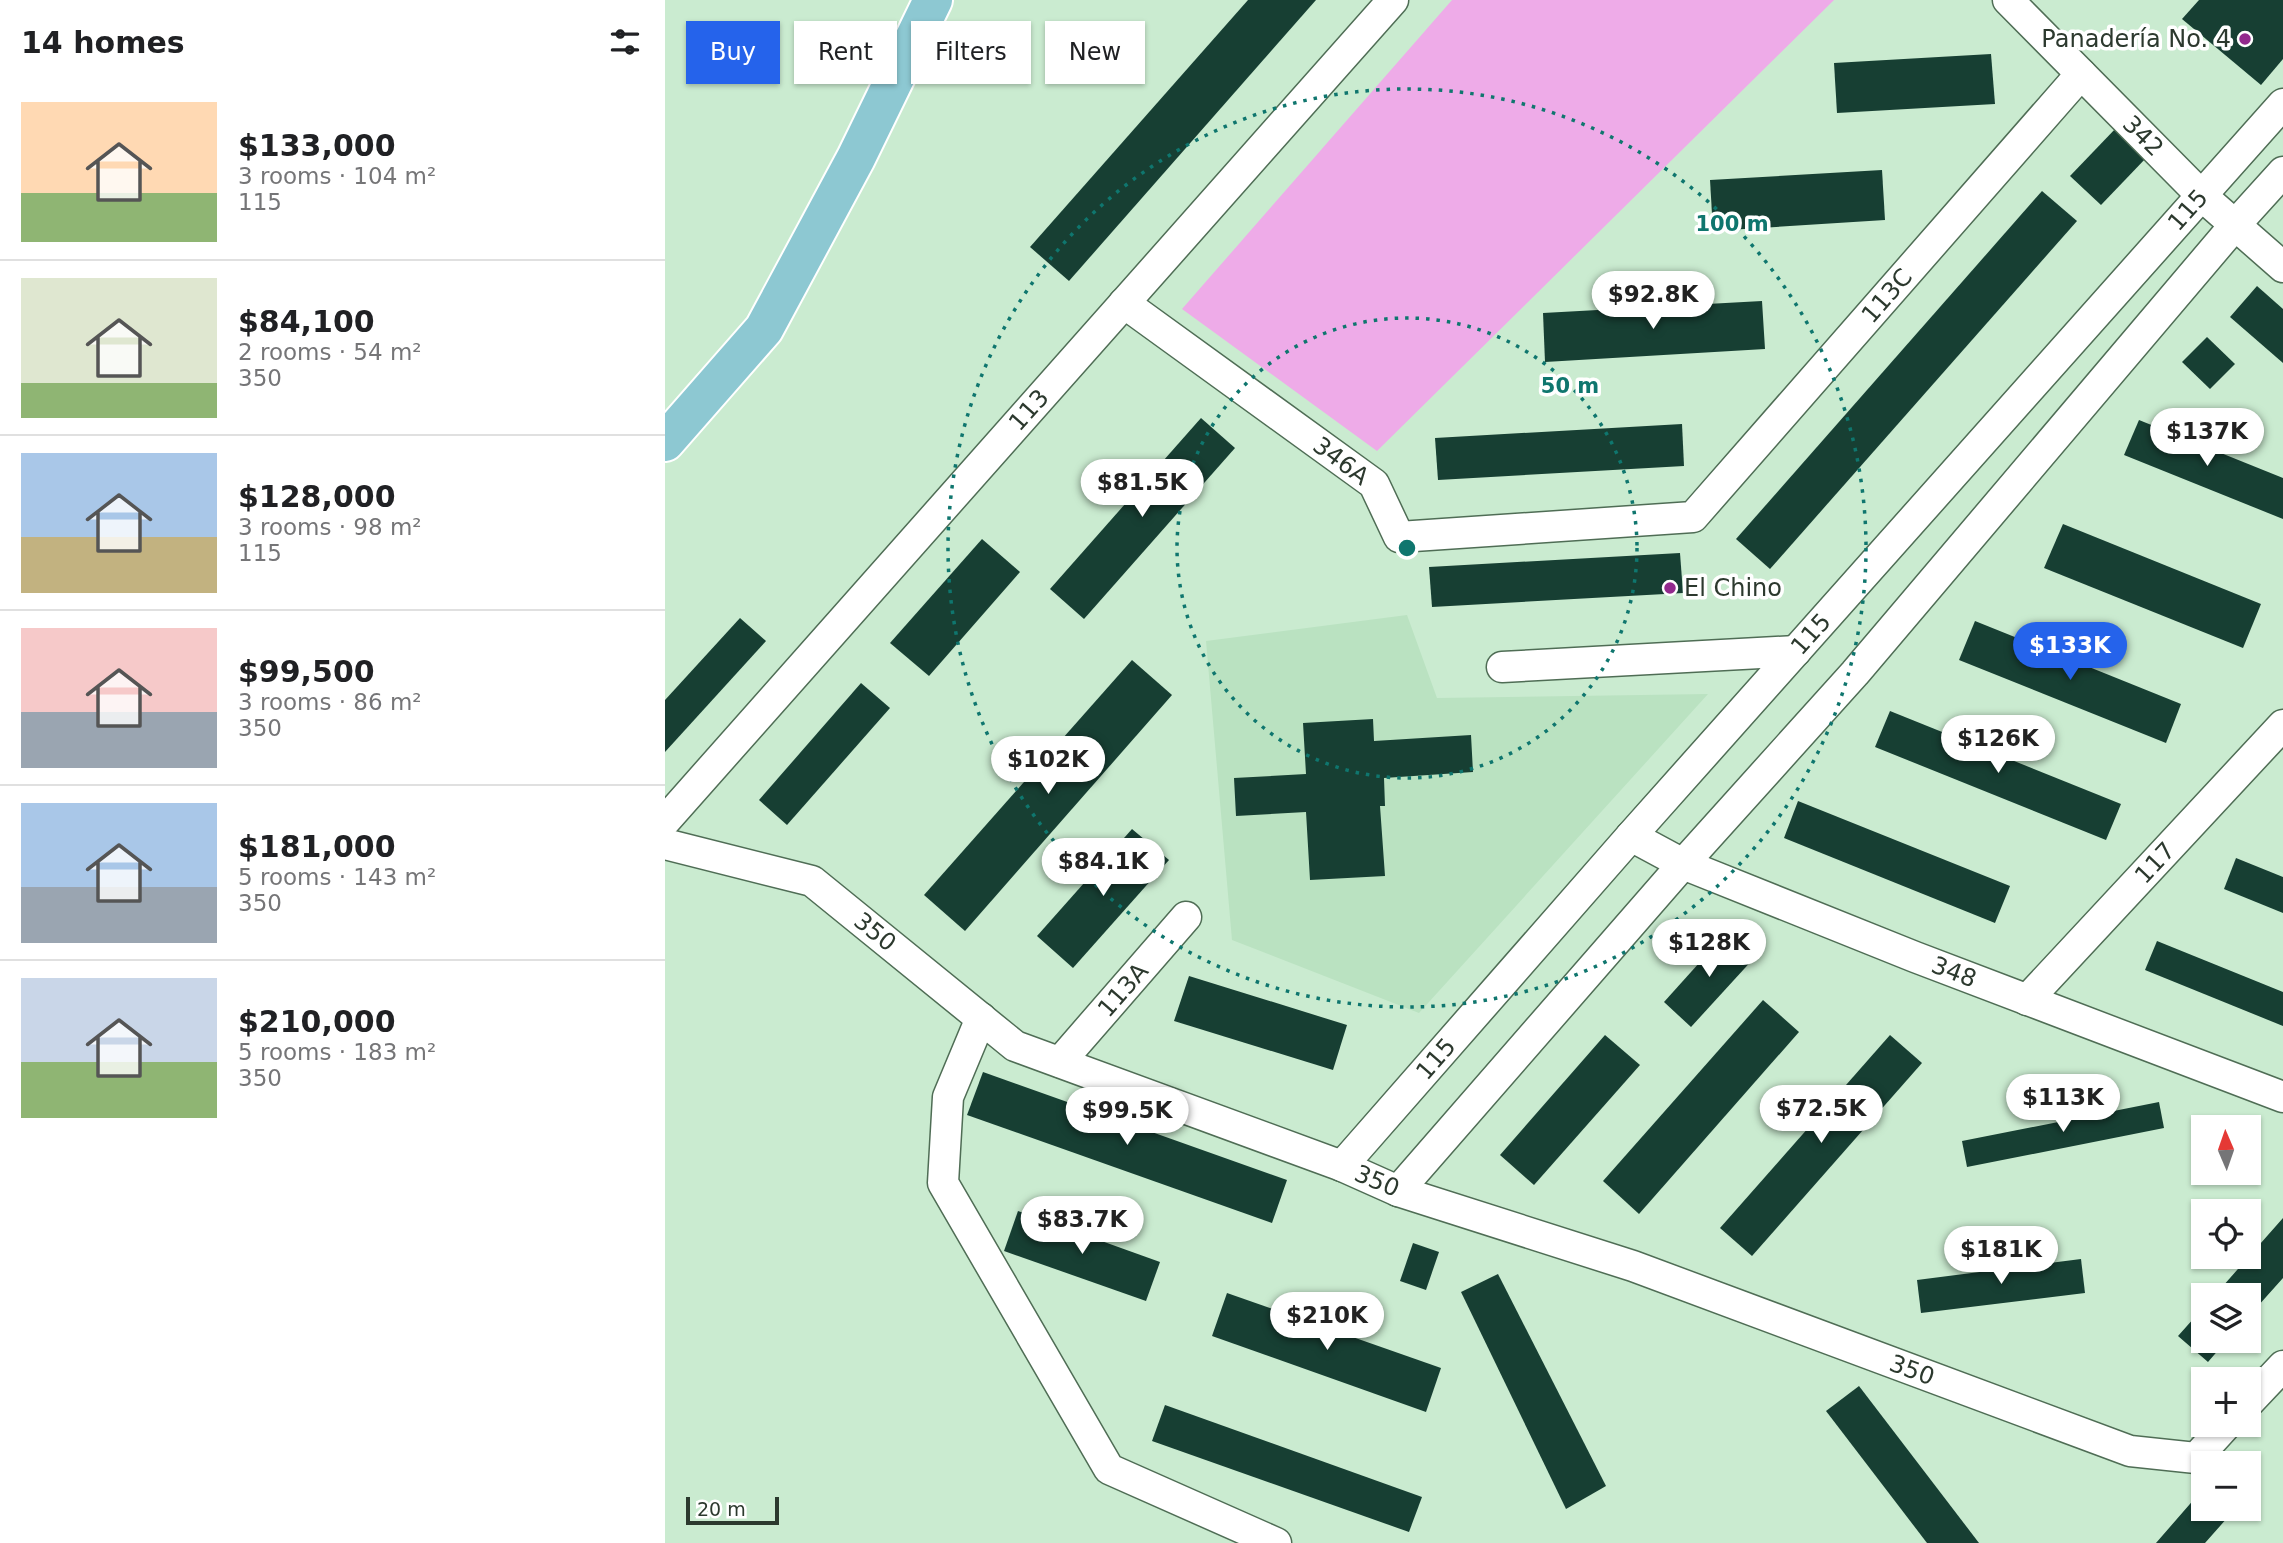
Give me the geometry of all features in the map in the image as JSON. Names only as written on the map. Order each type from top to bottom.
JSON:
[{"type":"main road","points":[[665,442],[764,329],[856,158],[933,0]]},
{"type":"street","name":"113","points":[[665,821],[1393,0]]},
{"type":"street","name":"342","points":[[2008,0],[2202,196],[2283,267]]},
{"type":"street","name":"113C","points":[[1693,517],[2081,74]]},
{"type":"street","name":"115","points":[[1342,1167],[1630,836],[2283,104]]},
{"type":"street","name":"115","points":[[1398,1191],[1683,864],[1855,673],[2283,172]]},
{"type":"street","name":"346A","points":[[1124,303],[1374,484],[1399,537],[1693,517]]},
{"type":"street","points":[[1502,667],[1796,651]]},
{"type":"street","name":"117","points":[[2027,1000],[2283,725]]},
{"type":"street","name":"348","points":[[1630,836],[1683,864],[2027,1000],[2283,1097]]},
{"type":"street","name":"350","points":[[665,844],[812,881],[1015,1046],[1342,1167],[1398,1191],[1633,1266],[2130,1451],[2196,1458],[2215,1437]]},
{"type":"street","name":"113A","points":[[1060,1062],[1186,917]]},
{"type":"street","points":[[981,1018],[948,1097],[943,1183],[1109,1469],[1276,1543]]},
{"type":"street","points":[[2261,1389],[2283,1366]]},
{"type":"shaded area","points":[[1452,0],[1834,0],[1377,451],[1182,309]]},
{"type":"shaded area","points":[[1407,615],[1437,698],[1708,694],[1419,1013],[1232,940],[1206,641]]},
{"type":"building","points":[[1248,0],[1316,0],[1069,281],[1030,247]]},
{"type":"building","name":"Panadería No. 4","points":[[2199,0],[2283,0],[2283,59],[2261,85],[2182,19]]},
{"type":"building","points":[[1991,54],[1995,104],[1837,113],[1834,63]]},
{"type":"building","points":[[2117,127],[2147,157],[2101,205],[2070,176]]},
{"type":"building","points":[[1882,170],[1885,220],[1713,231],[1710,180]]},
{"type":"building","points":[[2042,191],[2077,221],[1770,569],[1736,539]]},
{"type":"building","points":[[2257,286],[2283,309],[2283,363],[2230,317]]},
{"type":"building","points":[[1762,301],[1765,349],[1545,362],[1543,313]]},
{"type":"building","points":[[2207,337],[2235,364],[2210,389],[2182,362]]},
{"type":"building","points":[[1201,418],[1235,448],[1084,619],[1050,589]]},
{"type":"building","points":[[2139,420],[2283,478],[2283,519],[2124,455]]},
{"type":"building","points":[[1682,424],[1684,466],[1438,480],[1435,438]]},
{"type":"building","points":[[2063,524],[2261,604],[2243,648],[2044,568]]},
{"type":"building","points":[[982,539],[1020,572],[929,676],[890,643]]},
{"type":"building","points":[[1680,553],[1683,593],[1432,607],[1429,567]]},
{"type":"building","points":[[740,618],[766,641],[665,752],[665,700]]},
{"type":"building","points":[[1975,621],[2181,704],[2166,743],[1959,660]]},
{"type":"building","points":[[1132,660],[1172,695],[965,931],[924,895]]},
{"type":"building","points":[[861,683],[890,708],[787,825],[759,800]]},
{"type":"building","points":[[1890,711],[2121,804],[2106,840],[1875,747]]},
{"type":"building","points":[[1373,719],[1374,741],[1471,735],[1473,772],[1384,778],[1385,806],[1380,806],[1385,876],[1310,880],[1306,812],[1236,816],[1234,778],[1306,774],[1303,723]]},
{"type":"building","points":[[1798,801],[2010,886],[1995,923],[1784,838]]},
{"type":"building","points":[[1132,829],[1169,860],[1073,968],[1037,936]]},
{"type":"building","points":[[2236,858],[2283,877],[2283,913],[2224,889]]},
{"type":"building","points":[[1727,932],[1755,957],[1691,1027],[1664,1002]]},
{"type":"building","points":[[2157,941],[2283,992],[2283,1026],[2145,970]]},
{"type":"building","points":[[1189,976],[1347,1025],[1333,1070],[1174,1021]]},
{"type":"building","points":[[1763,1000],[1799,1032],[1639,1214],[1603,1181]]},
{"type":"building","points":[[1605,1035],[1640,1065],[1534,1185],[1500,1155]]},
{"type":"building","points":[[1890,1035],[1922,1063],[1752,1256],[1720,1228]]},
{"type":"building","points":[[983,1072],[1287,1180],[1272,1223],[967,1115]]},
{"type":"building","points":[[2159,1102],[2164,1128],[1967,1167],[1962,1141]]},
{"type":"building","points":[[1018,1211],[1160,1262],[1146,1301],[1004,1251]]},
{"type":"building","points":[[2283,1218],[2283,1278],[2261,1303],[2261,1283],[2226,1283],[2238,1269],[2261,1269],[2261,1243]]},
{"type":"building","points":[[1413,1243],[1439,1252],[1426,1290],[1400,1281]]},
{"type":"building","points":[[2081,1259],[2085,1293],[1921,1313],[1917,1280]]},
{"type":"building","points":[[1498,1274],[1606,1486],[1566,1509],[1461,1292]]},
{"type":"building","points":[[1227,1293],[1441,1368],[1426,1412],[1212,1336]]},
{"type":"building","points":[[2191,1321],[2191,1347],[2178,1336]]},
{"type":"building","points":[[2198,1353],[2216,1353],[2208,1362]]},
{"type":"building","points":[[1859,1386],[1979,1543],[1927,1543],[1826,1411]]},
{"type":"building","points":[[1165,1405],[1422,1497],[1409,1532],[1152,1441]]},
{"type":"building","points":[[2191,1503],[2191,1521],[2224,1521],[2205,1543],[2156,1543]]},
{"type":"place","name":"Panadería No. 4","points":[[2245,39]]},
{"type":"place","name":"El Chino","points":[[1670,588]]}]
